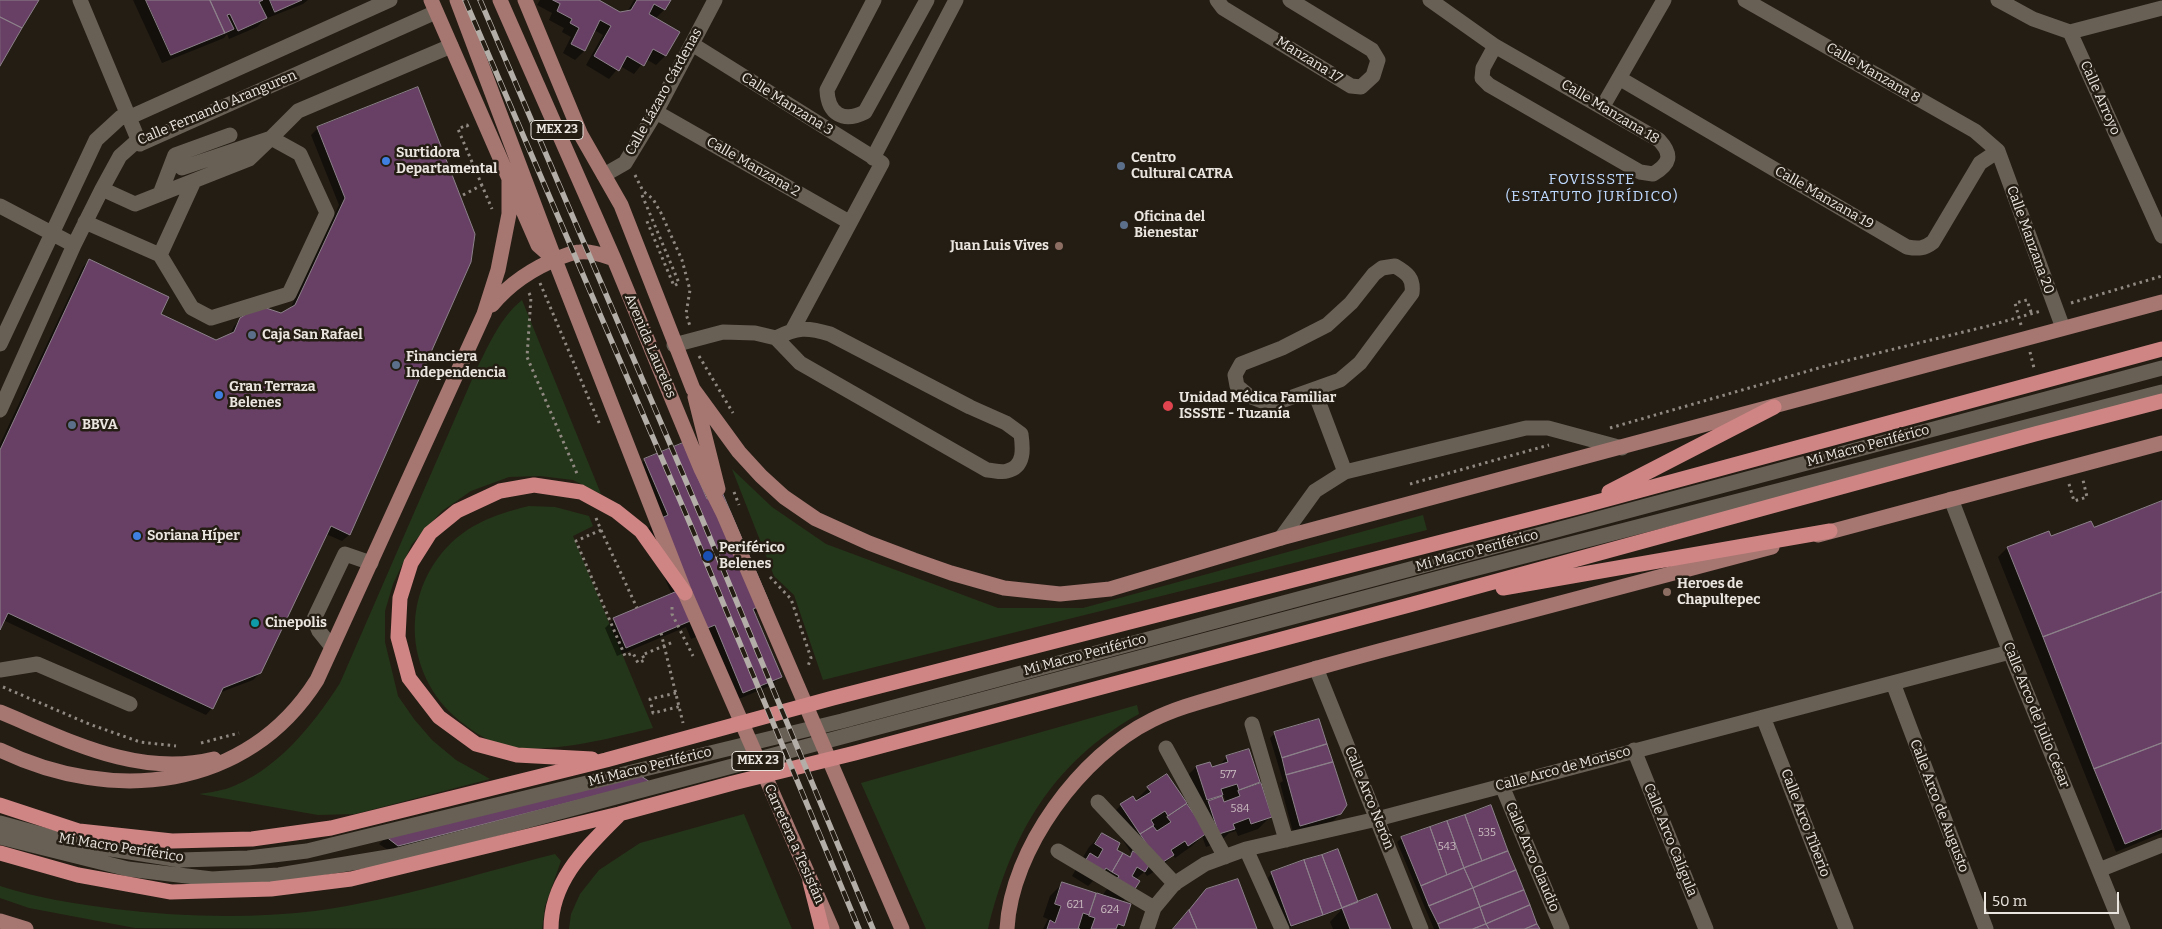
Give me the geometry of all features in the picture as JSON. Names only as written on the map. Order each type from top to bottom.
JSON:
[{"type":"highway","points":[[0,805],[79,831],[172,841],[252,840],[332,828],[606,760],[833,698],[1582,506],[2162,349]]},
{"type":"highway","points":[[0,853],[78,875],[172,892],[271,889],[351,878],[619,814],[855,753],[2162,401]]},
{"type":"highway","points":[[1582,506],[1774,407]]},
{"type":"highway","points":[[606,760],[517,755],[476,744],[439,717],[409,678],[398,637],[400,598],[411,563],[430,533],[457,511],[500,491],[534,485],[581,492],[616,511],[641,531],[686,593]]},
{"type":"highway","points":[[1413,604],[1830,531]]},
{"type":"highway","points":[[551,929],[553,906],[568,871],[586,848],[619,814]]},
{"type":"highway","points":[[810,882],[822,929]]},
{"type":"main road","name":"MEX 23","points":[[457,0],[555,260],[686,593]]},
{"type":"main road","name":"Avenida Laureles","points":[[500,0],[614,259],[701,468],[724,515],[902,929]]},
{"type":"main road","name":"Avenida Laureles","points":[[525,0],[581,135],[621,205],[674,345],[693,389],[739,452],[784,497],[816,519],[869,543],[914,560],[1004,588],[1060,594],[1110,589],[1281,538],[2162,302]]},
{"type":"main road","points":[[433,6],[538,245],[555,260]]},
{"type":"main road","points":[[0,750],[62,772],[107,780],[148,781],[170,779],[213,767],[252,748],[270,735],[304,702],[317,680],[484,314],[498,270],[509,214],[509,176]]},
{"type":"main road","points":[[484,314],[503,291],[534,268],[578,252],[596,252],[614,259]]},
{"type":"main road","points":[[693,389],[724,515]]},
{"type":"main road","points":[[1007,929],[1008,916],[1019,870],[1034,837],[1054,807],[1076,781],[1104,754],[1152,720],[1194,704],[1316,668],[1951,499],[2080,471],[2162,443]]},
{"type":"main road","name":"Carretera a Tesistán","points":[[686,593],[832,929]]},
{"type":"main road","points":[[0,712],[83,746],[135,762],[154,765],[212,760],[270,735]]},
{"type":"main road","points":[[0,921],[26,929]]},
{"type":"street","points":[[80,0],[140,144]]},
{"type":"street","name":"Calle Fernando Aranguren","points":[[0,344],[51,232],[96,140],[121,117],[128,118],[390,0]]},
{"type":"street","name":"Calle Lázaro Cárdenas","points":[[604,174],[625,163],[656,112],[715,0]]},
{"type":"street","points":[[874,0],[827,90],[827,101],[833,111],[843,117],[855,117],[865,112],[927,0]]},
{"type":"street","points":[[793,329],[849,222],[956,0]]},
{"type":"street","name":"Manzana 17","points":[[1217,0],[1223,8],[1351,86],[1361,87],[1373,76],[1378,60],[1372,50],[1290,0]]},
{"type":"street","points":[[1430,0],[1495,46]]},
{"type":"street","points":[[1602,106],[1664,0]]},
{"type":"street","name":"Calle Manzana 8","points":[[1745,0],[1975,131],[1998,151]]},
{"type":"street","points":[[1998,0],[2033,19],[2070,32],[2162,8]]},
{"type":"street","name":"Calle Fernando Aranguren","points":[[0,410],[74,245],[120,156],[138,140],[140,144],[433,6]]},
{"type":"street","name":"Calle Arroyo","points":[[2070,32],[2162,236]]},
{"type":"street","name":"Calle Manzana 3","points":[[692,44],[878,160]]},
{"type":"street","points":[[102,189],[134,204],[249,159],[298,111],[451,46]]},
{"type":"street","name":"Calle Manzana 18","points":[[1495,46],[1660,140],[1667,148],[1669,158],[1663,168],[1653,174],[1640,172],[1489,85],[1482,78],[1483,68],[1495,46]]},
{"type":"street","name":"Calle Manzana 19","points":[[1619,78],[1907,247],[1920,249],[1928,247],[1933,242],[1980,163],[1998,151]]},
{"type":"street","name":"Calle Manzana 2","points":[[656,112],[849,222]]},
{"type":"street","points":[[160,194],[175,155],[230,135]]},
{"type":"street","points":[[85,222],[160,255],[192,308],[212,318],[289,294],[327,213],[300,154],[271,138],[182,168]]},
{"type":"street","name":"Calle Manzana 20","points":[[1998,151],[2063,328]]},
{"type":"street","points":[[160,255],[194,181]]},
{"type":"street","points":[[0,206],[74,245]]},
{"type":"street","points":[[1395,266],[1407,273],[1413,283],[1412,293],[1360,363],[1340,380],[1314,390],[1284,400],[1262,401],[1249,396],[1237,386],[1235,375],[1242,364],[1282,348],[1327,325],[1350,303],[1374,274],[1382,268],[1395,266]]},
{"type":"street","points":[[674,345],[694,338],[723,332],[755,333],[776,338],[800,363],[987,470],[1007,471],[1017,465],[1024,453],[1022,434],[1006,424],[830,334],[813,329],[793,329],[776,338]]},
{"type":"street","name":"Mi Macro Periférico","points":[[0,823],[74,843],[180,860],[248,858],[307,851],[842,720],[2162,368]]},
{"type":"street","points":[[1314,390],[1345,472]]},
{"type":"street","name":"Mi Macro Periférico","points":[[0,837],[128,869],[212,879],[279,875],[394,856],[1462,572],[2162,392]]},
{"type":"street","points":[[1281,538],[1314,491],[1345,472],[1526,428],[1548,428],[1622,448]]},
{"type":"street","name":"Calle Arco de Julio César","points":[[1951,499],[2010,652],[2123,929]]},
{"type":"street","points":[[332,647],[319,631],[314,619],[345,554],[371,563]]},
{"type":"street","name":"Calle Arco de Morisco","points":[[1147,929],[1154,908],[1175,884],[1205,864],[1246,849],[1377,819],[2010,652]]},
{"type":"street","points":[[0,670],[37,664],[130,704]]},
{"type":"street","name":"Calle Arco Nerón","points":[[1316,668],[1421,929]]},
{"type":"street","name":"Calle Arco de Augusto","points":[[1893,682],[1986,929]]},
{"type":"street","name":"Calle Arco Tiberio","points":[[1763,717],[1846,929]]},
{"type":"street","points":[[1252,724],[1286,840]]},
{"type":"street","points":[[1166,748],[1224,857]]},
{"type":"street","name":"Calle Arco Calígula","points":[[1634,750],[1706,929]]},
{"type":"street","name":"Calle Arco Claudio","points":[[1502,786],[1562,929]]},
{"type":"street","points":[[1098,802],[1175,884]]},
{"type":"street","points":[[2099,870],[2162,845]]},
{"type":"street","points":[[1246,849],[1282,929]]},
{"type":"street","points":[[1058,851],[1154,908]]},
{"type":"path","points":[[470,133],[467,125],[458,129],[493,212]]},
{"type":"path","points":[[625,163],[632,171],[643,191],[653,200],[661,213],[682,260],[690,290],[686,314],[700,358],[735,417]]},
{"type":"path","points":[[463,195],[482,186]]},
{"type":"path","points":[[642,195],[679,283],[674,286],[644,213]]},
{"type":"path","points":[[1607,428],[1829,365],[1988,326],[2162,276]]},
{"type":"path","points":[[527,289],[530,297],[527,358],[582,484]]},
{"type":"path","points":[[2018,313],[2015,303],[2027,300],[2038,335]]},
{"type":"path","points":[[1403,487],[1552,445]]},
{"type":"path","points":[[2064,481],[2080,471],[2087,497],[2074,501],[2070,491]]},
{"type":"path","points":[[594,512],[636,608]]},
{"type":"path","points":[[601,530],[576,541],[625,656],[633,652],[638,663],[645,660],[642,655],[673,642]]},
{"type":"path","points":[[770,577],[791,599],[811,658],[806,671]]},
{"type":"path","points":[[662,633],[684,728]]},
{"type":"path","points":[[0,685],[89,724],[140,742],[184,747]]},
{"type":"path","points":[[676,693],[650,699],[653,713],[682,706]]},
{"type":"path","points":[[193,744],[244,731]]},
{"type":"green space","points":[[522,300],[601,494],[573,480],[540,476],[509,477],[471,491],[442,511],[412,544],[393,584],[385,611],[385,642],[398,696],[432,740],[456,760],[490,779],[355,814],[318,815],[199,794],[226,789],[244,781],[277,759],[305,731],[340,683],[477,368],[502,323]]},
{"type":"green space","points":[[732,469],[772,507],[826,544],[998,608],[1083,608],[1423,515],[1427,530],[823,680],[794,595],[774,576]]},
{"type":"green space","points":[[529,506],[555,507],[589,516],[593,526],[573,536],[653,728],[574,745],[533,748],[514,747],[496,743],[468,727],[444,706],[429,684],[420,661],[415,636],[416,612],[422,587],[434,564],[451,543],[468,529],[497,515]]},
{"type":"green space","points":[[1137,705],[1139,714],[1108,733],[1082,755],[1059,778],[1040,804],[1023,832],[1009,862],[988,929],[926,929],[861,783]]},
{"type":"green space","points":[[744,814],[792,929],[569,929],[571,914],[580,894],[599,870],[640,843]]},
{"type":"green space","points":[[555,854],[561,861],[545,906],[542,929],[135,928],[29,908],[0,898],[0,886],[57,900],[140,912],[215,916],[290,914],[376,900]]},
{"type":"building","points":[[0,0],[39,0],[22,28],[0,17]]},
{"type":"building","points":[[146,0],[210,0],[225,33],[171,55]]},
{"type":"building","points":[[210,0],[263,0],[259,2],[267,18],[238,31],[230,14],[227,15],[234,29],[225,33]]},
{"type":"building","points":[[270,0],[302,0],[275,12]]},
{"type":"building","points":[[553,0],[599,0],[620,12],[631,10],[637,0],[671,0],[665,10],[654,4],[649,14],[680,32],[666,56],[653,49],[644,66],[627,56],[619,71],[594,56],[611,26],[600,20],[585,51],[571,44],[579,28],[570,23],[572,19],[557,11],[560,4]]},
{"type":"building","points":[[0,17],[22,28],[0,66]]},
{"type":"building","name":"Gran Terraza Belenes","points":[[418,87],[475,234],[471,262],[350,535],[331,526],[261,673],[223,688],[213,709],[8,613],[0,630],[0,450],[89,259],[169,297],[161,314],[216,340],[234,332],[240,318],[251,311],[266,308],[281,313],[295,305],[345,198],[317,127]]},
{"type":"building","name":"Periférico Belenes","points":[[683,443],[707,499],[722,492],[769,602],[753,609],[782,677],[743,693],[715,625],[700,631],[695,619],[626,648],[613,618],[682,589],[653,522],[668,515],[644,459]]},
{"type":"building","points":[[2162,501],[2162,592],[2043,637],[2007,547],[2049,531],[2051,536],[2091,521],[2094,527]]},
{"type":"building","points":[[2162,592],[2162,743],[2094,769],[2043,637]]},
{"type":"building","points":[[1319,719],[1327,744],[1282,758],[1274,732]]},
{"type":"building","points":[[2162,743],[2162,829],[2125,844],[2094,769]]},
{"type":"building","points":[[1327,744],[1333,762],[1286,775],[1282,758]]},
{"type":"building","points":[[1249,749],[1260,782],[1239,790],[1237,784],[1221,789],[1223,795],[1207,800],[1196,766],[1210,762],[1212,767],[1228,762],[1226,756]]},
{"type":"building","points":[[1333,762],[1347,805],[1341,814],[1300,826],[1286,775]]},
{"type":"building","points":[[1167,774],[1187,803],[1168,816],[1165,811],[1151,820],[1154,825],[1140,834],[1120,804],[1133,796],[1136,801],[1151,792],[1147,787]]},
{"type":"building","points":[[641,776],[650,782],[398,846],[385,836]]},
{"type":"building","points":[[1261,783],[1272,817],[1251,824],[1249,818],[1233,824],[1235,829],[1219,834],[1208,801],[1222,796],[1224,802],[1240,796],[1238,791]]},
{"type":"building","points":[[1187,804],[1207,833],[1188,846],[1185,841],[1171,850],[1174,855],[1160,864],[1140,834],[1153,826],[1157,831],[1171,822],[1167,817]]},
{"type":"building","points":[[1491,805],[1508,851],[1482,861],[1465,815]]},
{"type":"building","points":[[1465,815],[1482,861],[1464,868],[1447,821]]},
{"type":"building","points":[[1447,821],[1464,868],[1447,875],[1430,827]]},
{"type":"building","points":[[1430,827],[1447,875],[1421,886],[1401,837]]},
{"type":"building","points":[[1102,833],[1120,843],[1117,850],[1123,853],[1112,872],[1106,868],[1102,874],[1084,863],[1090,853],[1098,858],[1103,849],[1095,844]]},
{"type":"building","points":[[1338,849],[1358,902],[1342,908],[1322,855]]},
{"type":"building","points":[[1133,851],[1151,862],[1145,872],[1137,867],[1132,876],[1140,881],[1133,892],[1115,881],[1119,876],[1112,872],[1123,853],[1130,857]]},
{"type":"building","points":[[1508,851],[1516,870],[1473,888],[1464,868]]},
{"type":"building","points":[[1322,855],[1342,908],[1323,915],[1304,860]]},
{"type":"building","points":[[1304,860],[1323,915],[1291,926],[1271,872]]},
{"type":"building","points":[[1464,868],[1473,888],[1429,906],[1421,886]]},
{"type":"building","points":[[1516,870],[1524,890],[1480,907],[1473,888]]},
{"type":"building","points":[[1238,879],[1257,929],[1197,929],[1189,910],[1206,889]]},
{"type":"building","points":[[1062,882],[1096,893],[1089,915],[1083,913],[1078,929],[1047,929],[1050,920],[1055,923],[1061,906],[1055,904]]},
{"type":"building","points":[[1473,888],[1480,907],[1438,924],[1429,906]]},
{"type":"building","points":[[1524,890],[1530,905],[1486,924],[1480,907]]},
{"type":"building","points":[[1097,893],[1131,904],[1124,926],[1118,924],[1116,929],[1091,929],[1095,918],[1089,916]]},
{"type":"building","points":[[1377,894],[1391,929],[1350,929],[1342,908]]},
{"type":"building","points":[[1530,905],[1537,924],[1525,929],[1489,929],[1486,924]]},
{"type":"building","points":[[1480,907],[1486,924],[1473,929],[1440,929],[1438,924]]},
{"type":"building","points":[[1189,910],[1197,929],[1173,929]]},
{"type":"building","points":[[1486,924],[1489,929],[1473,929]]},
{"type":"building","points":[[1537,924],[1540,929],[1525,929]]},
{"type":"railway","points":[[465,0],[691,526],[859,929]]},
{"type":"railway","points":[[480,0],[703,521],[873,929]]},
{"type":"place","name":"Surtidora Departamental","points":[[386,161]]},
{"type":"place","name":"Centro Cultural CATRA","points":[[1121,166]]},
{"type":"place","name":"Oficina del Bienestar","points":[[1124,225]]},
{"type":"place","name":"Juan Luis Vives","points":[[1059,246]]},
{"type":"place","name":"Caja San Rafael","points":[[252,335]]},
{"type":"place","name":"Financiera Independencia","points":[[396,365]]},
{"type":"place","name":"Gran Terraza Belenes","points":[[219,395]]},
{"type":"place","name":"Unidad Médica Familiar ISSSTE - Tuzanía","points":[[1168,406]]},
{"type":"place","name":"BBVA","points":[[72,425]]},
{"type":"place","name":"Soriana Híper","points":[[137,536]]},
{"type":"place","name":"Periférico Belenes","points":[[708,556]]},
{"type":"place","name":"Heroes de Chapultepec","points":[[1667,592]]},
{"type":"place","name":"Cinepolis","points":[[255,623]]},
{"type":"district","name":"FOVISSSTE (ESTATUTO JURÍDICO)","points":[[1592,188]]}]
